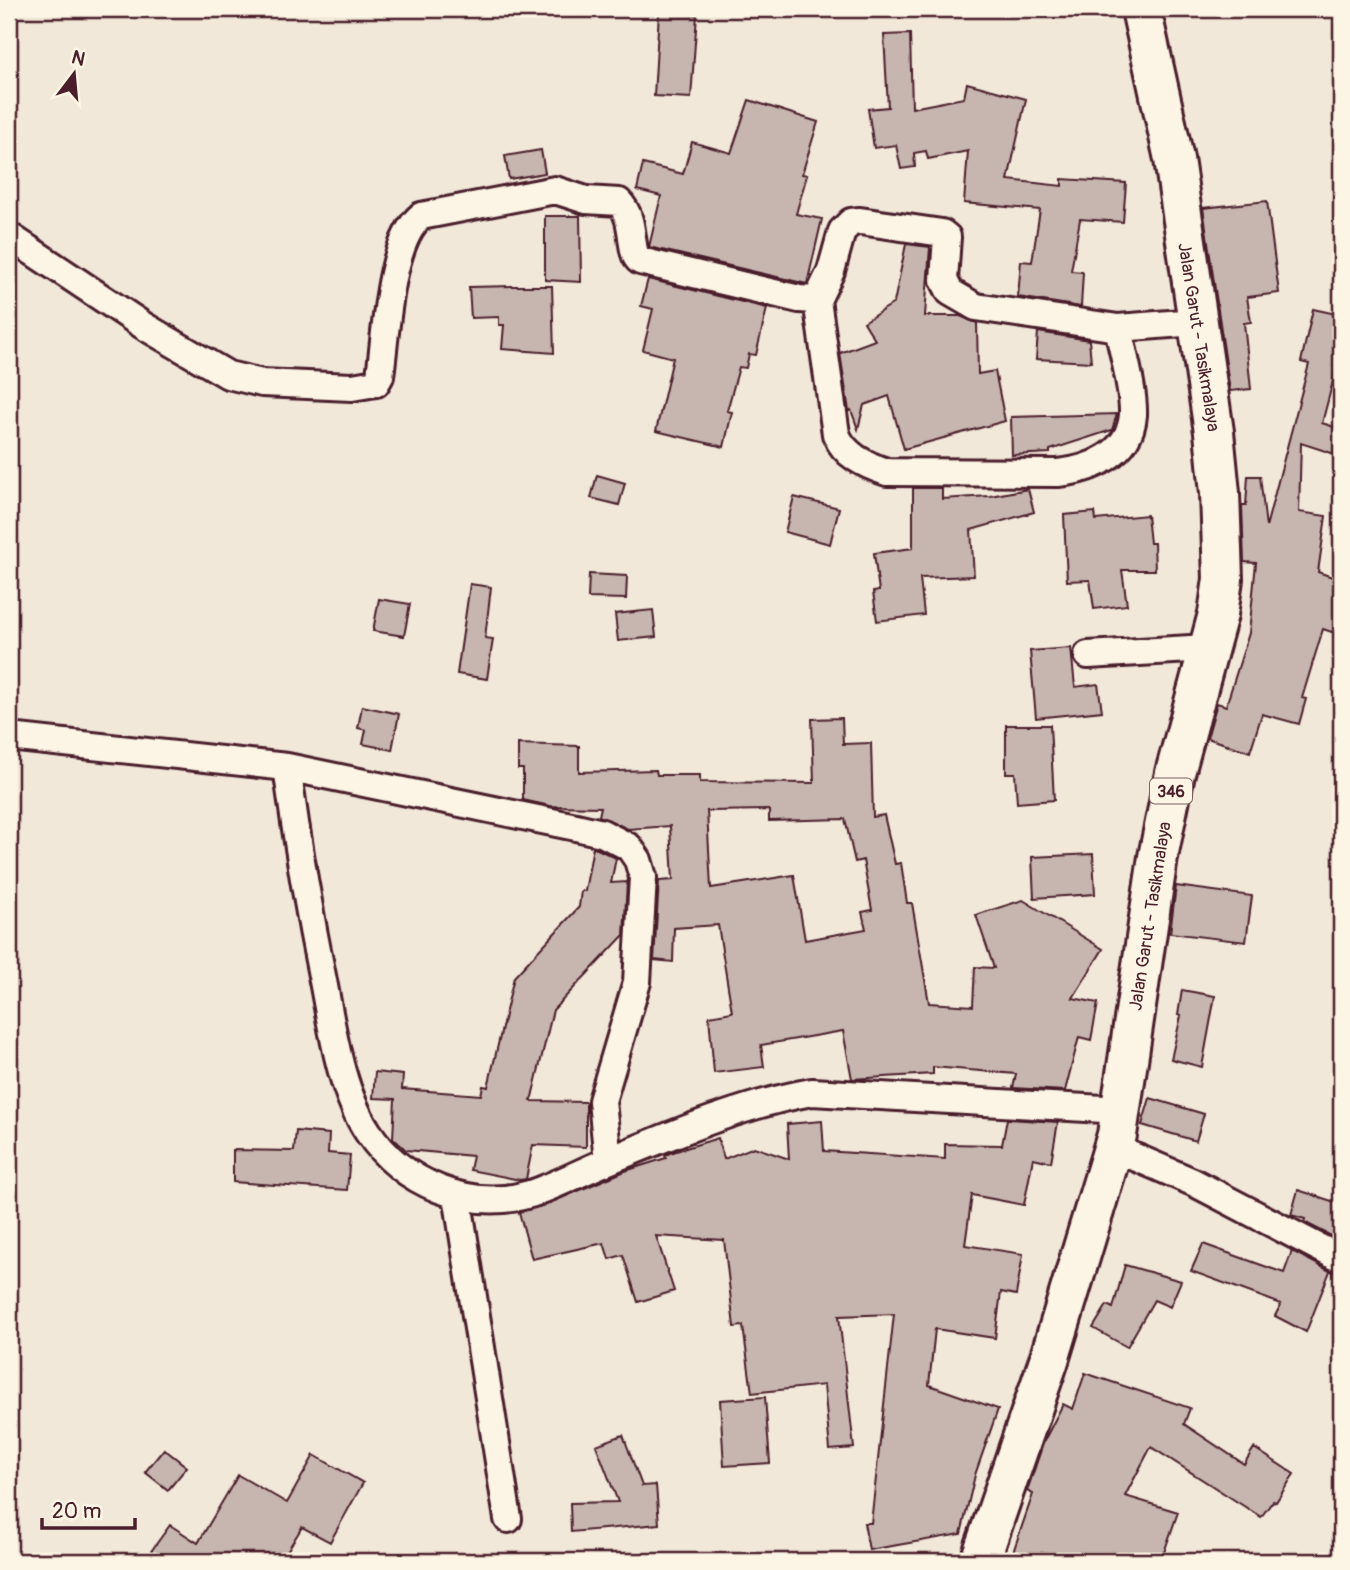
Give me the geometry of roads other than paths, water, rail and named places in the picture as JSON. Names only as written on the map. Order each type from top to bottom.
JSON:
[{"type":"main road","name":"Jalan Garut - Tasikmalaya","points":[[980,1561],[1049,1360],[1114,1148],[1158,857],[1175,773],[1218,614],[1223,549],[1213,432],[1174,159],[1141,9]]},
{"type":"street","points":[[9,236],[72,280],[194,357],[229,375],[262,383],[352,387],[376,383],[380,376],[398,251],[411,224],[421,216],[555,190],[586,200],[619,202],[633,229],[633,252],[640,261],[799,299],[817,300]]},
{"type":"street","points":[[1118,328],[1133,415],[1121,442],[1108,458],[1082,471],[1058,473],[887,472],[870,467],[841,448],[836,434],[817,300],[831,271],[842,231],[851,222],[860,221],[942,233],[947,237],[944,280],[950,292],[976,307],[1118,328],[1196,322]]},
{"type":"street","points":[[1087,654],[1208,648]]},
{"type":"street","points":[[9,737],[287,767],[602,833],[629,847],[643,877],[637,982],[602,1101],[608,1161]]},
{"type":"street","points":[[287,767],[300,865],[333,1032],[350,1092],[368,1132],[400,1168],[426,1185],[457,1195],[485,1198],[528,1195],[608,1161],[768,1100],[812,1092],[1121,1110]]},
{"type":"street","points":[[1114,1148],[1193,1182],[1341,1259]]},
{"type":"street","points":[[457,1195],[508,1519]]}]
